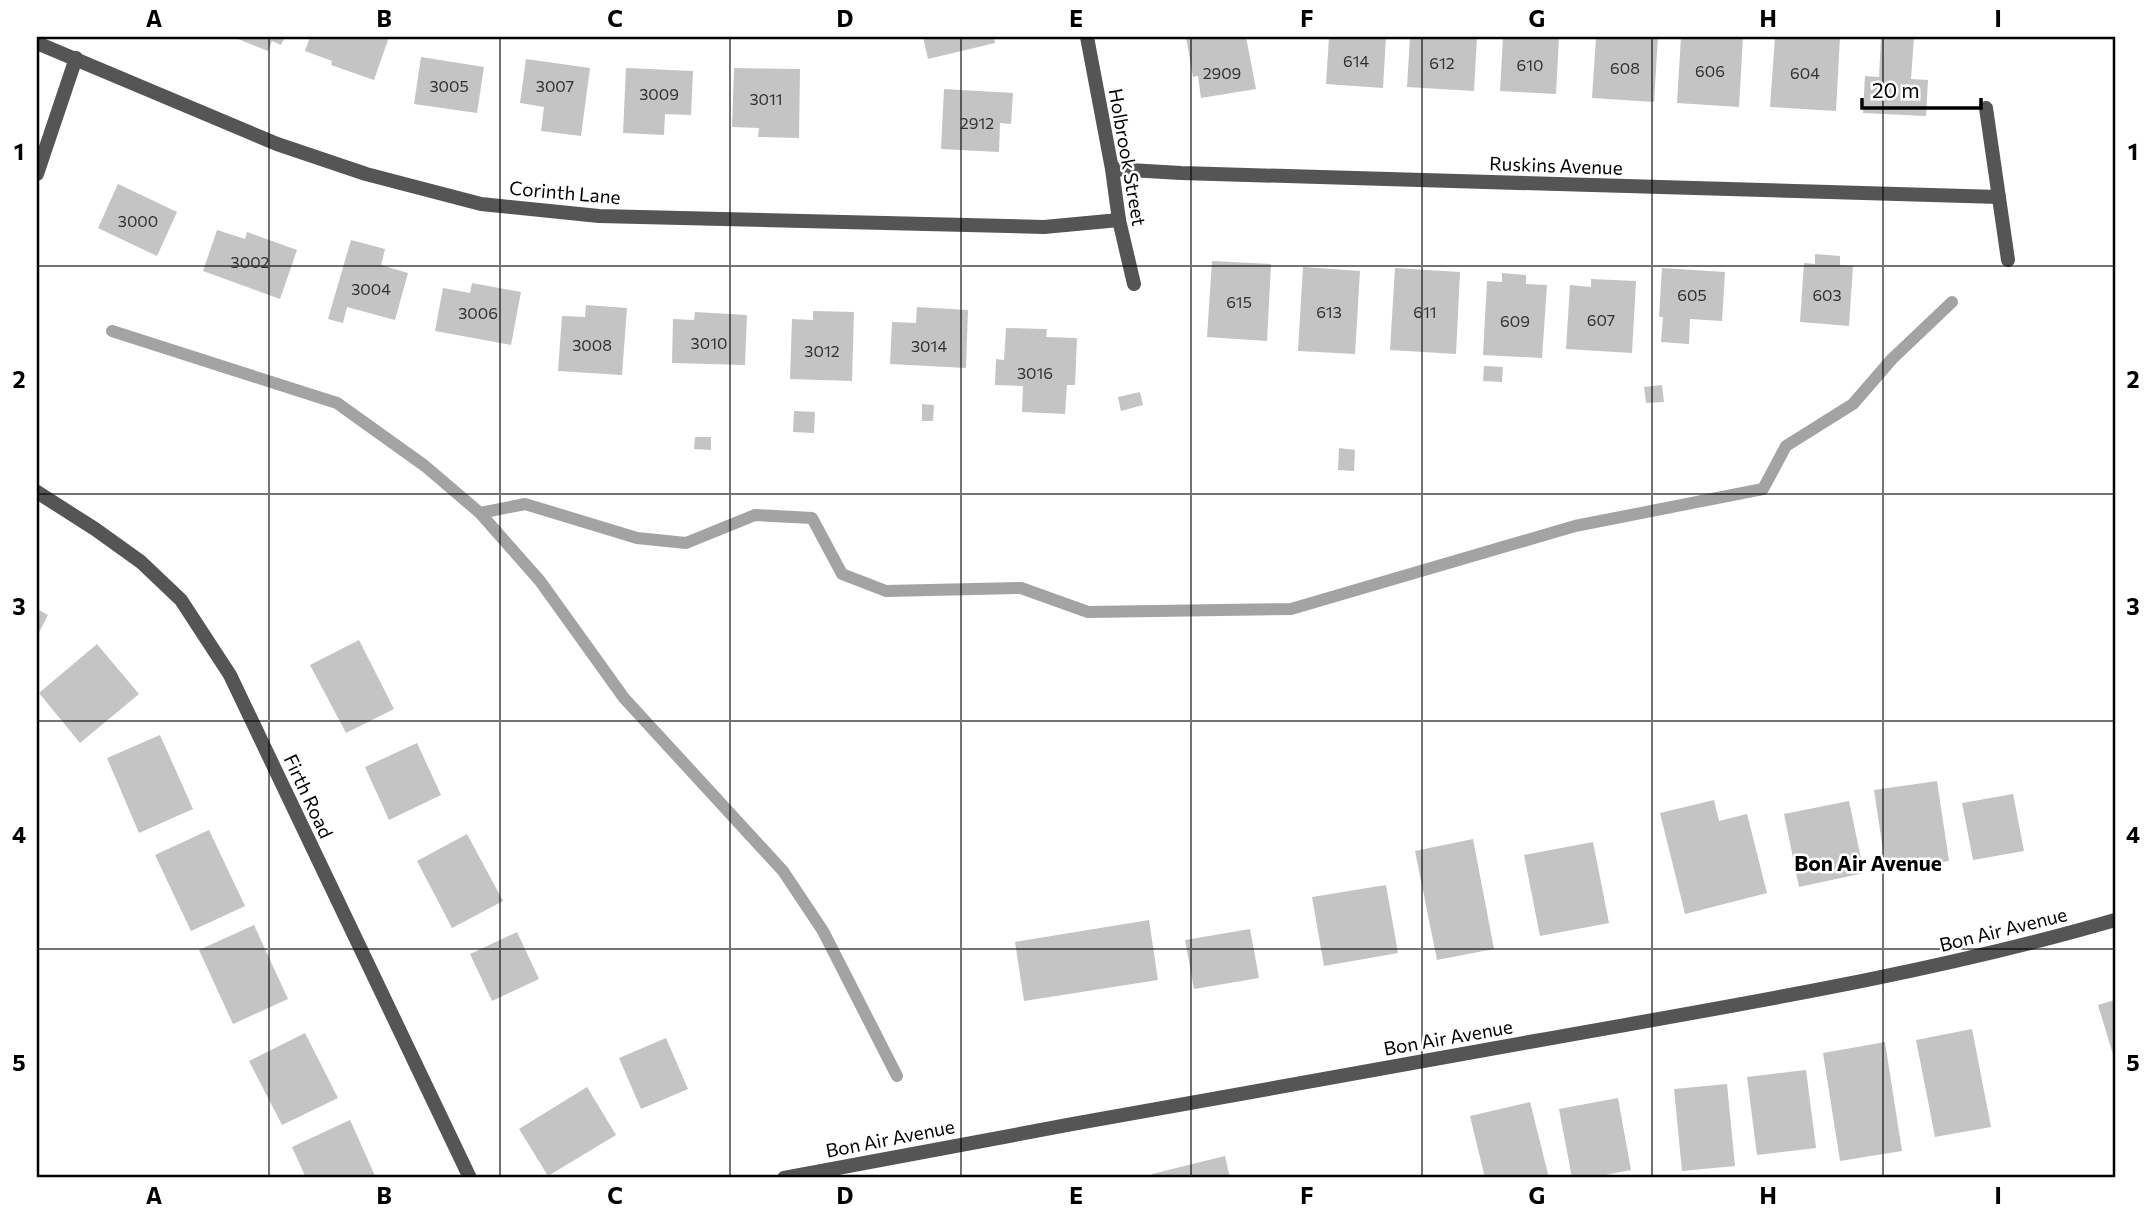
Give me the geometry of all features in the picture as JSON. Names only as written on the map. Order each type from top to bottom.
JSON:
[{"type":"street","name":"Holbrook Street","points":[[1087,37],[1119,220],[1134,284]]},
{"type":"street","name":"Corinth Lane","points":[[37,43],[277,144],[366,174],[481,204],[613,216],[1044,227],[1119,220]]},
{"type":"street","points":[[37,174],[76,58]]},
{"type":"street","points":[[1986,108],[2008,260]]},
{"type":"street","name":"Ruskins Avenue","points":[[1112,169],[1999,197]]},
{"type":"street","name":"Firth Road","points":[[37,492],[141,562],[181,600],[230,676],[470,1178]]},
{"type":"street","name":"Bon Air Avenue","points":[[784,1178],[1011,1134],[1698,1012],[1919,969],[2032,944],[2115,920]]},
{"type":"building","points":[[285,37],[281,45],[272,41],[268,51],[238,39]]},
{"type":"building","points":[[310,37],[389,37],[374,80],[331,65],[332,61],[305,51]]},
{"type":"building","points":[[923,37],[994,37],[995,43],[928,59]]},
{"type":"building","points":[[1186,37],[1246,37],[1256,89],[1201,98],[1198,76],[1193,77]]},
{"type":"building","points":[[1329,37],[1386,37],[1383,88],[1326,84]]},
{"type":"building","points":[[1410,37],[1477,37],[1474,91],[1407,87]]},
{"type":"building","points":[[1503,37],[1559,37],[1556,94],[1500,91]]},
{"type":"building","points":[[1596,37],[1658,37],[1654,102],[1592,98]]},
{"type":"building","points":[[1681,37],[1743,37],[1739,107],[1677,103]]},
{"type":"building","points":[[1775,37],[1840,37],[1836,111],[1770,107]]},
{"type":"building","points":[[1881,37],[1914,38],[1911,79],[1928,80],[1926,116],[1863,113],[1865,76],[1879,77]]},
{"type":"building","points":[[421,57],[484,67],[477,113],[414,104]]},
{"type":"building","points":[[526,59],[590,68],[581,136],[541,131],[544,107],[520,103]]},
{"type":"building","points":[[626,68],[693,71],[691,115],[665,114],[664,135],[623,133]]},
{"type":"building","points":[[734,68],[800,69],[799,138],[758,137],[759,128],[732,127]]},
{"type":"building","points":[[944,89],[1013,93],[1011,124],[1000,123],[999,152],[941,149]]},
{"type":"building","points":[[118,184],[177,212],[157,256],[98,228]]},
{"type":"building","points":[[217,230],[245,239],[247,232],[297,250],[280,299],[203,271]]},
{"type":"building","points":[[351,240],[385,249],[381,265],[408,273],[395,320],[347,307],[343,323],[328,319]]},
{"type":"building","points":[[1815,254],[1840,256],[1840,265],[1853,266],[1849,326],[1800,322],[1804,263],[1815,264]]},
{"type":"building","points":[[1212,261],[1271,264],[1267,341],[1207,337]]},
{"type":"building","points":[[1303,267],[1360,271],[1355,354],[1298,351]]},
{"type":"building","points":[[1395,268],[1460,272],[1456,354],[1390,350]]},
{"type":"building","points":[[1662,268],[1725,272],[1722,321],[1690,319],[1689,344],[1661,342],[1663,317],[1659,317]]},
{"type":"building","points":[[1502,273],[1526,275],[1526,284],[1547,285],[1542,358],[1483,355],[1487,281],[1502,282]]},
{"type":"building","points":[[1591,279],[1636,281],[1632,353],[1566,349],[1570,285],[1591,287]]},
{"type":"building","points":[[472,283],[521,292],[511,345],[435,331],[443,288],[470,293]]},
{"type":"building","points":[[586,305],[627,308],[622,375],[558,371],[562,316],[585,317]]},
{"type":"building","points":[[917,307],[968,310],[966,368],[890,364],[892,322],[916,323]]},
{"type":"building","points":[[813,311],[854,312],[852,381],[790,379],[792,319],[813,320]]},
{"type":"building","points":[[695,312],[747,315],[745,365],[672,363],[673,319],[694,320]]},
{"type":"building","points":[[1006,328],[1047,329],[1046,337],[1077,338],[1075,385],[1067,385],[1065,414],[1022,412],[1023,386],[995,385],[996,359],[1004,360]]},
{"type":"building","points":[[1484,366],[1503,367],[1502,382],[1483,381]]},
{"type":"building","points":[[1662,385],[1664,402],[1646,403],[1644,387]]},
{"type":"building","points":[[1140,392],[1143,405],[1121,411],[1118,397]]},
{"type":"building","points":[[922,404],[934,405],[933,421],[922,421]]},
{"type":"building","points":[[794,411],[815,412],[814,433],[793,432]]},
{"type":"building","points":[[695,437],[711,437],[711,450],[694,449]]},
{"type":"building","points":[[1339,448],[1355,450],[1354,471],[1338,470]]},
{"type":"building","points":[[37,609],[48,615],[37,636]]},
{"type":"building","points":[[359,640],[394,709],[346,733],[310,665]]},
{"type":"building","points":[[97,644],[139,694],[80,743],[39,693]]},
{"type":"building","points":[[160,735],[193,809],[139,833],[107,758]]},
{"type":"building","points":[[417,743],[441,795],[389,820],[365,767]]},
{"type":"building","points":[[1937,781],[1949,861],[1886,870],[1874,790]]},
{"type":"building","points":[[2013,794],[2024,851],[1973,860],[1962,803]]},
{"type":"building","points":[[1714,800],[1719,821],[1747,814],[1767,893],[1685,914],[1660,813]]},
{"type":"building","points":[[1849,801],[1864,873],[1799,887],[1784,814]]},
{"type":"building","points":[[209,830],[245,906],[191,931],[155,855]]},
{"type":"building","points":[[467,834],[503,901],[452,928],[417,861]]},
{"type":"building","points":[[1473,839],[1494,949],[1437,960],[1415,851]]},
{"type":"building","points":[[1593,842],[1609,923],[1540,936],[1524,855]]},
{"type":"building","points":[[1386,885],[1398,953],[1324,966],[1312,897]]},
{"type":"building","points":[[1149,920],[1158,980],[1024,1001],[1015,942]]},
{"type":"building","points":[[254,925],[288,999],[233,1024],[199,950]]},
{"type":"building","points":[[1250,929],[1259,978],[1194,989],[1185,940]]},
{"type":"building","points":[[517,932],[539,979],[492,1001],[470,954]]},
{"type":"building","points":[[2115,1000],[2115,1061],[2098,1005]]},
{"type":"building","points":[[1972,1029],[1991,1127],[1935,1137],[1916,1040]]},
{"type":"building","points":[[305,1033],[338,1098],[282,1125],[249,1061]]},
{"type":"building","points":[[666,1038],[688,1089],[641,1109],[619,1058]]},
{"type":"building","points":[[1885,1042],[1902,1151],[1840,1161],[1823,1053]]},
{"type":"building","points":[[1806,1070],[1816,1148],[1757,1155],[1747,1077]]},
{"type":"building","points":[[1727,1084],[1735,1166],[1682,1171],[1674,1089]]},
{"type":"building","points":[[587,1087],[616,1135],[548,1176],[519,1129]]},
{"type":"building","points":[[1618,1098],[1631,1170],[1589,1178],[1572,1178],[1559,1109]]},
{"type":"building","points":[[1530,1102],[1549,1178],[1485,1178],[1470,1116]]},
{"type":"building","points":[[350,1120],[376,1178],[306,1178],[292,1147]]},
{"type":"building","points":[[1225,1156],[1230,1178],[1153,1178],[1152,1174]]},
{"type":"waterway","points":[[480,513],[525,504],[637,538],[686,543],[755,515],[812,518],[842,574],[886,591],[1021,588],[1088,612],[1291,609],[1575,526],[1763,489],[1786,446],[1853,404],[1892,359],[1952,302]]},
{"type":"waterway","points":[[112,331],[337,403],[425,466],[480,513],[540,581],[624,698],[783,871],[823,931],[897,1076]]},
{"type":"district","name":"Bon Air Avenue","points":[[1868,862]]}]
